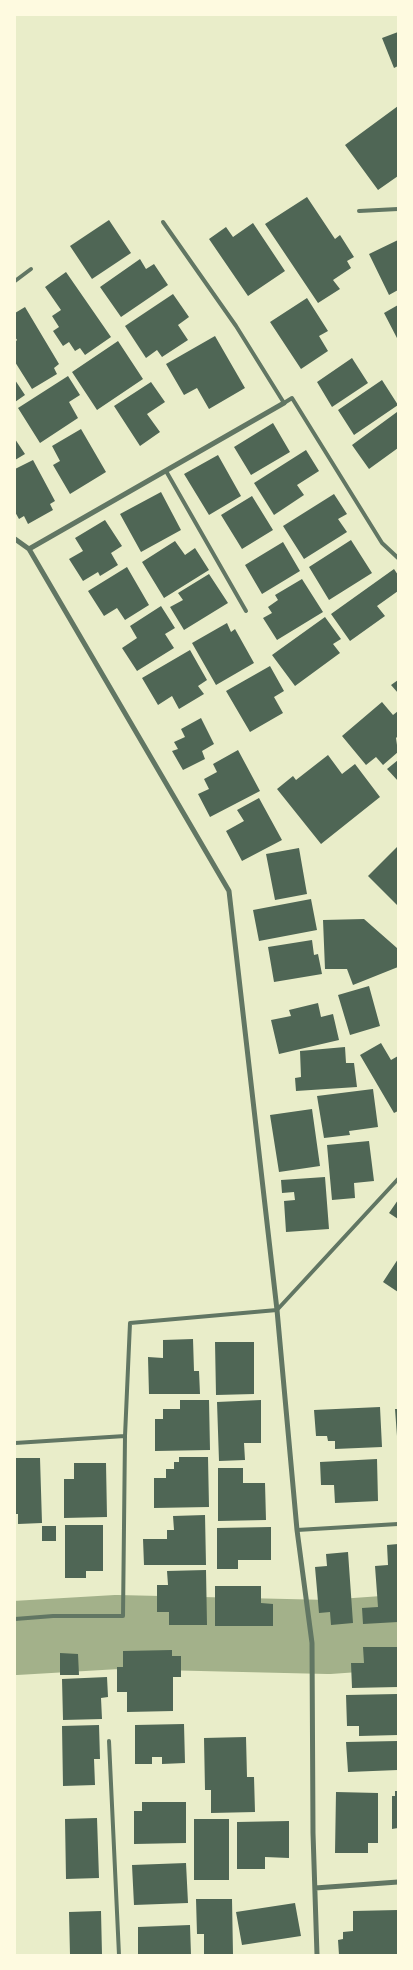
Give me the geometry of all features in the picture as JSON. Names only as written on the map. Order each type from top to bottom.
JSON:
[{"type":"street","points":[[29,548],[284,403]]},
{"type":"street","points":[[15,539],[29,548],[229,891],[277,1310],[297,1530],[312,1643],[317,1955]]},
{"type":"street","points":[[315,1888],[398,1882]]},
{"type":"lane","points":[[359,211],[398,209]]},
{"type":"lane","points":[[163,222],[236,326],[284,403],[292,398],[382,543],[398,558]]},
{"type":"lane","points":[[15,280],[31,269]]},
{"type":"lane","points":[[166,471],[246,611]]},
{"type":"lane","points":[[15,1619],[53,1616],[123,1616],[125,1436],[130,1323],[277,1310],[398,1179]]},
{"type":"lane","points":[[15,1443],[125,1436]]},
{"type":"lane","points":[[297,1530],[398,1524]]},
{"type":"lane","points":[[109,1741],[119,1955]]},
{"type":"building","points":[[398,32],[398,66],[394,68],[382,38]]},
{"type":"building","points":[[398,106],[398,176],[378,190],[345,145]]},
{"type":"building","points":[[307,197],[335,239],[340,235],[354,257],[347,261],[351,268],[333,280],[340,289],[318,303],[265,224]]},
{"type":"building","points":[[109,220],[131,253],[92,279],[70,246]]},
{"type":"building","points":[[253,223],[285,271],[248,296],[209,239],[226,227],[233,237]]},
{"type":"building","points":[[398,240],[398,290],[389,295],[369,254]]},
{"type":"building","points":[[140,259],[146,269],[154,264],[168,285],[121,317],[100,287]]},
{"type":"building","points":[[66,272],[111,337],[85,355],[80,348],[75,351],[69,342],[63,346],[53,331],[59,327],[52,316],[61,310],[45,287]]},
{"type":"building","points":[[173,294],[189,317],[178,325],[188,340],[162,357],[157,350],[146,358],[125,326]]},
{"type":"building","points":[[307,298],[328,331],[319,336],[328,351],[301,369],[270,322]]},
{"type":"building","points":[[398,305],[398,340],[384,313]]},
{"type":"building","points":[[25,307],[59,364],[54,368],[57,374],[32,389],[15,362],[15,342],[17,340],[15,337],[15,313]]},
{"type":"building","points":[[215,336],[245,388],[209,409],[197,388],[184,395],[166,364]]},
{"type":"building","points":[[118,341],[143,379],[97,410],[72,372]]},
{"type":"building","points":[[352,358],[368,383],[332,407],[317,382]]},
{"type":"building","points":[[68,376],[80,395],[69,402],[78,418],[40,443],[18,408]]},
{"type":"building","points":[[15,380],[25,395],[15,402]]},
{"type":"building","points":[[382,380],[398,405],[354,435],[338,410]]},
{"type":"building","points":[[151,382],[165,402],[147,414],[160,432],[140,446],[114,406]]},
{"type":"building","points":[[397,412],[398,448],[369,469],[352,445]]},
{"type":"building","points":[[273,423],[290,452],[251,475],[234,447]]},
{"type":"building","points":[[81,429],[106,472],[70,494],[53,465],[60,461],[52,446]]},
{"type":"building","points":[[15,439],[25,454],[15,460]]},
{"type":"building","points":[[306,450],[319,471],[297,485],[304,495],[274,515],[254,483]]},
{"type":"building","points":[[218,455],[241,496],[209,515],[184,474]]},
{"type":"building","points":[[33,460],[55,501],[50,504],[53,510],[28,524],[24,516],[19,519],[15,512],[15,469]]},
{"type":"building","points":[[161,492],[181,530],[141,552],[120,514]]},
{"type":"building","points":[[334,494],[347,514],[338,519],[347,532],[304,559],[283,526]]},
{"type":"building","points":[[252,496],[273,530],[242,549],[221,515]]},
{"type":"building","points":[[105,520],[122,546],[111,553],[118,565],[100,576],[98,572],[83,581],[69,559],[83,551],[75,538]]},
{"type":"building","points":[[351,540],[372,573],[329,600],[309,567]]},
{"type":"building","points":[[175,541],[185,555],[195,548],[209,570],[164,598],[142,562]]},
{"type":"building","points":[[283,542],[300,571],[262,594],[245,565]]},
{"type":"building","points":[[127,567],[149,605],[125,620],[117,608],[104,616],[88,591]]},
{"type":"building","points":[[394,569],[398,575],[398,591],[377,606],[385,616],[350,641],[331,614]]},
{"type":"building","points":[[209,574],[228,603],[184,630],[170,607],[183,600],[178,593]]},
{"type":"building","points":[[302,579],[323,612],[277,640],[263,618],[272,613],[268,607],[278,600],[275,595]]},
{"type":"building","points":[[161,606],[175,628],[165,634],[174,648],[137,671],[122,648],[137,638],[130,626]]},
{"type":"building","points":[[325,617],[341,639],[333,644],[340,653],[295,686],[272,655]]},
{"type":"building","points":[[227,623],[231,632],[235,629],[254,663],[216,685],[192,643]]},
{"type":"building","points":[[190,650],[207,680],[198,686],[204,694],[179,709],[172,696],[158,705],[142,678]]},
{"type":"building","points":[[270,666],[284,691],[274,697],[283,713],[250,732],[226,691]]},
{"type":"building","points":[[398,680],[398,693],[391,685]]},
{"type":"building","points":[[382,702],[393,715],[398,711],[398,736],[396,738],[398,752],[383,765],[376,757],[366,765],[342,736]]},
{"type":"building","points":[[201,718],[214,744],[202,751],[205,759],[183,770],[172,751],[178,749],[174,742],[185,737],[181,729]]},
{"type":"building","points":[[238,750],[260,791],[210,817],[198,794],[209,789],[204,779],[217,772],[213,764]]},
{"type":"building","points":[[328,755],[342,774],[355,764],[380,797],[321,844],[277,789],[293,776],[296,780]]},
{"type":"building","points":[[398,760],[398,781],[387,769]]},
{"type":"building","points":[[259,798],[282,840],[242,861],[226,831],[244,821],[237,810]]},
{"type":"building","points":[[398,846],[398,906],[368,876]]},
{"type":"building","points":[[299,848],[307,894],[275,900],[266,854]]},
{"type":"building","points":[[311,899],[317,930],[259,941],[253,910]]},
{"type":"building","points":[[364,919],[397,948],[398,967],[353,985],[347,969],[325,969],[323,920]]},
{"type":"building","points":[[312,940],[314,955],[318,954],[322,974],[274,982],[268,947]]},
{"type":"building","points":[[369,986],[380,1026],[350,1035],[338,995]]},
{"type":"building","points":[[318,1003],[321,1017],[333,1014],[339,1040],[279,1054],[271,1020],[291,1016],[289,1010]]},
{"type":"building","points":[[381,1043],[391,1060],[398,1056],[398,1111],[394,1113],[360,1055]]},
{"type":"building","points":[[345,1047],[346,1063],[354,1063],[357,1087],[296,1091],[295,1078],[301,1077],[300,1051]]},
{"type":"building","points":[[373,1089],[378,1127],[349,1131],[350,1135],[324,1138],[317,1096]]},
{"type":"building","points":[[312,1109],[320,1166],[279,1172],[270,1115]]},
{"type":"building","points":[[369,1141],[374,1181],[354,1183],[355,1198],[332,1200],[327,1145]]},
{"type":"building","points":[[325,1177],[329,1229],[286,1232],[284,1201],[295,1200],[294,1192],[282,1193],[281,1180]]},
{"type":"building","points":[[398,1200],[398,1219],[389,1213]]},
{"type":"building","points":[[398,1259],[398,1292],[383,1282]]},
{"type":"building","points":[[193,1339],[194,1371],[199,1371],[200,1394],[149,1394],[148,1357],[163,1358],[163,1340]]},
{"type":"building","points":[[215,1342],[254,1342],[254,1394],[216,1395]]},
{"type":"building","points":[[180,1400],[209,1400],[210,1450],[155,1451],[155,1419],[163,1419],[163,1409],[180,1409]]},
{"type":"building","points":[[261,1400],[261,1443],[244,1443],[245,1460],[219,1461],[217,1402]]},
{"type":"building","points":[[380,1407],[382,1447],[335,1449],[335,1441],[328,1441],[327,1436],[316,1436],[314,1410]]},
{"type":"building","points":[[395,1409],[398,1409],[398,1436],[397,1436]]},
{"type":"building","points":[[179,1457],[208,1457],[209,1507],[154,1508],[154,1478],[166,1478],[166,1469],[174,1469],[174,1462],[179,1462]]},
{"type":"building","points":[[15,1458],[40,1458],[42,1523],[18,1524],[18,1514],[15,1514]]},
{"type":"building","points":[[377,1459],[378,1501],[335,1503],[334,1485],[321,1485],[320,1462]]},
{"type":"building","points":[[74,1463],[106,1463],[107,1517],[64,1518],[64,1479],[74,1479]]},
{"type":"building","points":[[218,1468],[243,1468],[243,1483],[265,1483],[266,1520],[218,1521]]},
{"type":"building","points":[[205,1515],[206,1565],[144,1565],[143,1539],[167,1539],[167,1530],[174,1530],[173,1516]]},
{"type":"building","points":[[65,1525],[103,1525],[103,1571],[86,1571],[86,1578],[65,1578]]},
{"type":"building","points":[[42,1526],[56,1526],[56,1541],[42,1541]]},
{"type":"building","points":[[271,1527],[271,1560],[238,1560],[238,1569],[217,1569],[217,1528]]},
{"type":"building","points":[[398,1544],[398,1622],[363,1624],[362,1608],[378,1607],[375,1566],[388,1565],[387,1545]]},
{"type":"building","points":[[348,1552],[353,1623],[331,1625],[330,1612],[319,1613],[315,1567],[327,1566],[326,1554]]},
{"type":"building","points":[[206,1570],[207,1625],[169,1625],[169,1612],[157,1612],[157,1585],[168,1585],[167,1571]]},
{"type":"building","points":[[215,1586],[261,1586],[261,1603],[273,1604],[273,1626],[215,1626]]},
{"type":"building","points":[[363,1647],[398,1647],[398,1687],[352,1688],[351,1663],[364,1663]]},
{"type":"building","points":[[172,1650],[172,1656],[181,1656],[181,1677],[173,1677],[173,1711],[127,1712],[127,1692],[117,1692],[117,1667],[123,1667],[123,1651]]},
{"type":"building","points":[[60,1653],[78,1654],[79,1675],[60,1675]]},
{"type":"building","points":[[107,1677],[108,1697],[101,1698],[102,1719],[63,1720],[62,1679]]},
{"type":"building","points":[[397,1694],[398,1735],[359,1736],[359,1726],[347,1726],[346,1695]]},
{"type":"building","points":[[184,1724],[185,1763],[162,1764],[162,1757],[152,1757],[152,1764],[135,1764],[135,1725]]},
{"type":"building","points":[[99,1725],[100,1759],[94,1759],[95,1785],[63,1786],[62,1726]]},
{"type":"building","points":[[246,1737],[247,1777],[254,1777],[255,1812],[211,1813],[211,1790],[205,1790],[204,1738]]},
{"type":"building","points":[[398,1741],[398,1770],[348,1772],[346,1742]]},
{"type":"building","points":[[395,1791],[398,1791],[398,1828],[392,1829],[392,1796],[395,1796]]},
{"type":"building","points":[[336,1792],[378,1793],[378,1843],[368,1843],[368,1853],[335,1853]]},
{"type":"building","points":[[142,1802],[186,1802],[186,1843],[134,1844],[134,1811],[142,1811]]},
{"type":"building","points":[[97,1818],[99,1878],[66,1879],[65,1819]]},
{"type":"building","points":[[194,1819],[229,1819],[229,1880],[194,1880]]},
{"type":"building","points":[[289,1821],[289,1858],[265,1857],[265,1869],[237,1869],[237,1822]]},
{"type":"building","points":[[186,1863],[188,1903],[134,1905],[132,1865]]},
{"type":"building","points":[[196,1899],[232,1899],[233,1955],[204,1955],[204,1934],[197,1934]]},
{"type":"building","points":[[295,1903],[301,1936],[242,1945],[236,1912]]},
{"type":"building","points":[[398,1910],[398,1955],[339,1955],[338,1940],[343,1939],[343,1932],[353,1931],[353,1911]]},
{"type":"building","points":[[101,1911],[102,1955],[70,1955],[69,1912]]},
{"type":"building","points":[[190,1925],[191,1955],[138,1955],[138,1927]]},
{"type":"waterway","points":[[15,1638],[117,1632],[328,1637],[398,1632]]}]
